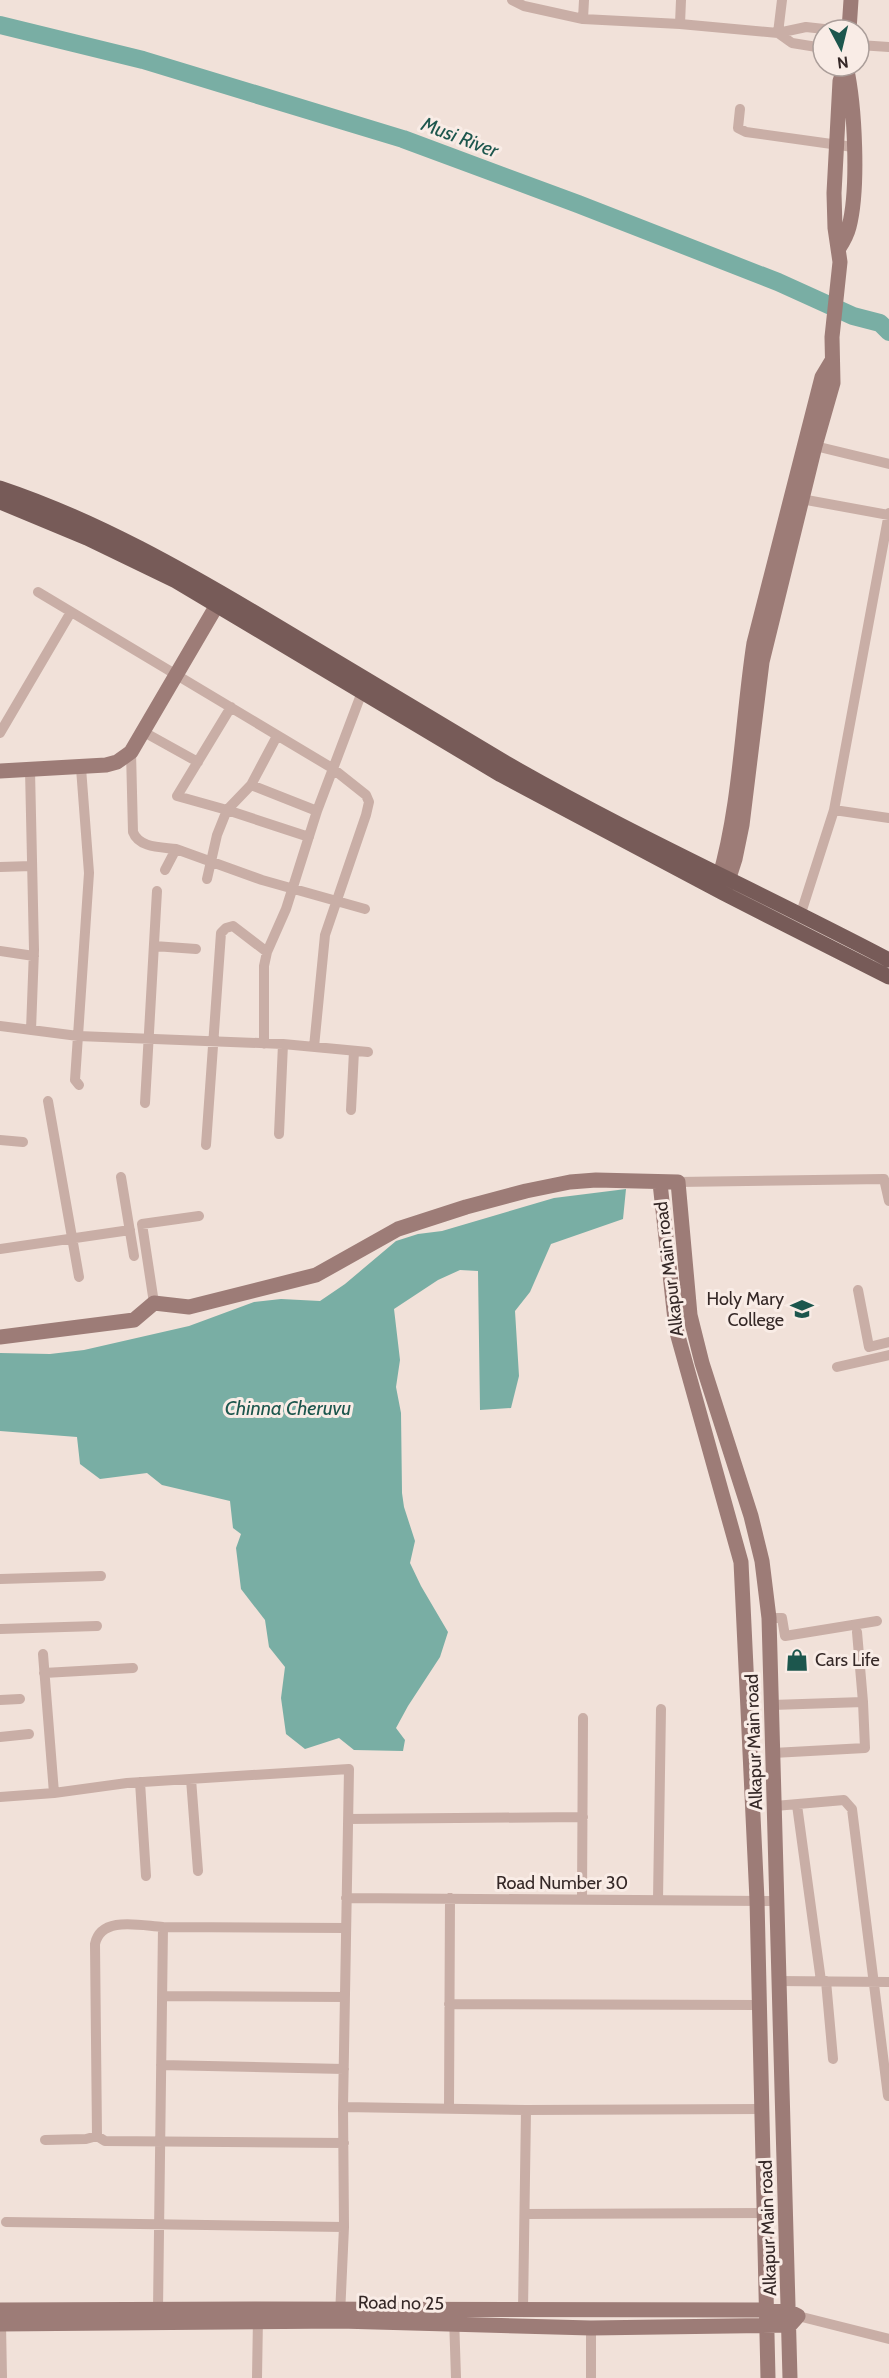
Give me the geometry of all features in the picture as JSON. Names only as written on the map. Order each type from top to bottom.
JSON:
[{"type":"main road","points":[[0,488],[91,525],[182,569],[508,764],[889,977]]},
{"type":"main road","points":[[0,502],[87,538],[176,581],[501,775],[722,885],[801,913],[889,960]]},
{"type":"street","points":[[512,0],[524,6],[583,19],[680,24],[778,33],[811,28]]},
{"type":"street","points":[[583,19],[584,0]]},
{"type":"street","points":[[680,24],[681,0]]},
{"type":"street","points":[[778,33],[782,0]]},
{"type":"street","points":[[850,18],[851,0]]},
{"type":"street","points":[[778,33],[792,43],[811,46]]},
{"type":"street","points":[[871,46],[889,47]]},
{"type":"street","points":[[840,255],[835,228],[834,193],[841,78]]},
{"type":"street","points":[[783,554],[801,500],[833,383],[832,337],[840,255],[849,231],[853,210],[853,147],[849,78]]},
{"type":"street","points":[[740,109],[738,128],[746,132],[853,147]]},
{"type":"street","points":[[722,885],[738,815],[756,663],[822,377],[831,362]]},
{"type":"street","points":[[815,446],[889,464]]},
{"type":"street","points":[[801,500],[889,514],[834,810],[801,913]]},
{"type":"street","points":[[38,592],[332,768],[366,795],[369,802],[324,944],[314,1047]]},
{"type":"street","points":[[0,771],[81,768],[117,762],[130,752],[218,605]]},
{"type":"street","points":[[0,733],[71,612]]},
{"type":"street","points":[[264,1044],[264,966],[267,952],[293,889],[332,768],[362,692]]},
{"type":"street","points":[[231,707],[177,796],[309,837]]},
{"type":"street","points":[[142,731],[198,762]]},
{"type":"street","points":[[207,879],[217,835],[227,810],[251,785],[277,736]]},
{"type":"street","points":[[130,752],[133,832],[136,839],[143,844],[176,849],[293,889],[365,909]]},
{"type":"street","points":[[79,1085],[75,1080],[89,873],[81,768]]},
{"type":"street","points":[[30,770],[34,956],[31,1030]]},
{"type":"street","points":[[251,785],[317,811]]},
{"type":"street","points":[[834,810],[889,818]]},
{"type":"street","points":[[165,870],[176,849]]},
{"type":"street","points":[[0,867],[32,866]]},
{"type":"street","points":[[145,1103],[157,891]]},
{"type":"street","points":[[206,1145],[221,933],[233,926],[267,952]]},
{"type":"street","points":[[154,946],[196,949]]},
{"type":"street","points":[[0,951],[34,956]]},
{"type":"street","points":[[0,1026],[78,1036],[283,1044],[368,1052]]},
{"type":"street","points":[[279,1134],[283,1044]]},
{"type":"street","points":[[351,1110],[354,1051]]},
{"type":"street","points":[[48,1101],[79,1277]]},
{"type":"street","points":[[0,1140],[23,1142]]},
{"type":"street","points":[[121,1177],[134,1256]]},
{"type":"street","points":[[0,1337],[134,1320],[154,1303],[189,1307],[316,1275],[398,1229],[466,1207],[570,1182],[596,1180],[660,1183],[884,1179],[889,1201]]},
{"type":"street","name":"Alkapur Main road","points":[[678,1182],[690,1315],[702,1363],[751,1516],[759,1549],[769,1618],[778,1901],[778,1981],[793,2318],[790,2378]]},
{"type":"street","name":"Alkapur Main road","points":[[660,1183],[676,1329],[739,1554],[742,1575],[757,1900],[768,2378]]},
{"type":"street","points":[[154,1303],[142,1224],[199,1216]]},
{"type":"street","points":[[0,1249],[130,1230]]},
{"type":"street","points":[[858,1290],[869,1347],[889,1342]]},
{"type":"street","points":[[837,1367],[889,1355]]},
{"type":"street","points":[[739,1554],[759,1549]]},
{"type":"street","points":[[0,1579],[101,1576]]},
{"type":"street","points":[[769,1618],[782,1618],[785,1636],[877,1621]]},
{"type":"street","points":[[0,1629],[97,1626]]},
{"type":"street","points":[[773,1753],[865,1748],[857,1632]]},
{"type":"street","points":[[43,1654],[54,1793]]},
{"type":"street","points":[[44,1673],[133,1668]]},
{"type":"street","points":[[0,1700],[20,1699]]},
{"type":"street","points":[[772,1705],[863,1702]]},
{"type":"street","points":[[658,1900],[661,1709]]},
{"type":"street","points":[[582,1899],[583,1718]]},
{"type":"street","points":[[0,1737],[29,1734]]},
{"type":"street","points":[[0,1797],[140,1782],[349,1769],[344,2227],[340,2315]]},
{"type":"street","points":[[191,1779],[198,1871]]},
{"type":"street","points":[[140,1782],[146,1876]]},
{"type":"street","points":[[775,1806],[844,1800],[852,1809],[888,2096]]},
{"type":"street","points":[[796,1805],[833,2059]]},
{"type":"street","points":[[348,1819],[583,1817]]},
{"type":"street","name":"Road Number 30","points":[[346,1898],[778,1901]]},
{"type":"street","points":[[449,2108],[450,1898]]},
{"type":"street","points":[[97,2136],[94,1944],[96,1936],[103,1929],[113,1924],[164,1927],[346,1928]]},
{"type":"street","points":[[158,2309],[164,1927]]},
{"type":"street","points":[[778,1981],[889,1982]]},
{"type":"street","points":[[162,1996],[345,1997]]},
{"type":"street","points":[[449,2004],[759,2005]]},
{"type":"street","points":[[161,2065],[344,2069]]},
{"type":"street","points":[[344,2107],[526,2110],[761,2109]]},
{"type":"street","points":[[523,2310],[526,2110]]},
{"type":"street","points":[[45,2140],[86,2139],[97,2136],[105,2141],[344,2143]]},
{"type":"street","points":[[525,2214],[765,2213]]},
{"type":"street","points":[[6,2222],[344,2227]]},
{"type":"street","name":"Road no 25","points":[[0,2310],[158,2309],[258,2315]]},
{"type":"street","name":"Road no 25","points":[[454,2317],[523,2310],[793,2318]]},
{"type":"street","points":[[257,2378],[258,2315]]},
{"type":"street","name":"Road no 25","points":[[0,2324],[258,2315],[340,2315],[454,2317],[591,2328],[766,2317]]},
{"type":"street","points":[[454,2317],[456,2378]]},
{"type":"street","points":[[793,2318],[889,2339]]},
{"type":"street","points":[[0,2324],[2,2378]]},
{"type":"street","points":[[591,2328],[591,2378]]},
{"type":"water","name":"Chinna Cheruvu","points":[[626,1189],[623,1219],[551,1244],[530,1292],[515,1311],[519,1376],[511,1408],[480,1410],[478,1271],[460,1270],[438,1280],[394,1309],[400,1360],[396,1387],[401,1413],[402,1493],[415,1541],[410,1563],[448,1632],[440,1657],[396,1728],[405,1740],[403,1751],[354,1750],[339,1738],[305,1749],[286,1734],[281,1698],[285,1667],[269,1647],[265,1620],[241,1589],[236,1548],[241,1534],[233,1528],[230,1501],[162,1485],[147,1473],[100,1479],[80,1464],[77,1437],[0,1431],[0,1353],[50,1354],[84,1350],[189,1326],[254,1302],[281,1299],[320,1301],[345,1284],[396,1241],[418,1234],[442,1231],[554,1198]]},
{"type":"waterway","name":"Musi River","points":[[0,25],[143,60],[403,139],[778,282],[853,316],[880,323],[889,332]]},
{"type":"place","name":"Holy Mary College","points":[[802,1309]]},
{"type":"place","name":"Cars Life","points":[[797,1660]]}]
